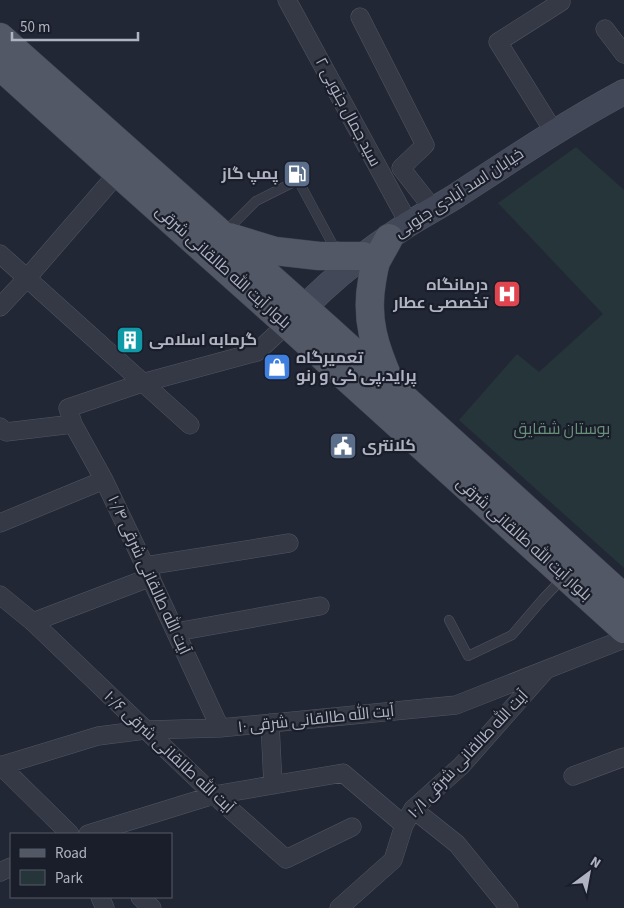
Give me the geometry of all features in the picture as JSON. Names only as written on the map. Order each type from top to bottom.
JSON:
[{"type":"main road","name":"بلوار آیت الله طالقانی شرقی","points":[[0,37],[222,235],[296,316],[565,576],[624,630]]},
{"type":"main road","name":"بلوار آیت الله طالقانی شرقی","points":[[0,66],[118,173],[296,316],[394,390],[624,598]]},
{"type":"main road","name":"خیابان اسد آبادی جنوبی","points":[[296,316],[332,281],[399,231],[554,132],[623,93]]},
{"type":"main road","points":[[394,390],[379,357],[373,336],[370,291],[376,263],[399,231]]},
{"type":"main road","points":[[222,235],[275,252],[319,256],[363,256]]},
{"type":"street","name":"سید جمال جنوبی ۲","points":[[287,0],[399,231]]},
{"type":"street","points":[[554,132],[498,42],[561,2],[560,0]]},
{"type":"street","points":[[360,17],[425,145],[401,168],[434,210]]},
{"type":"street","points":[[605,29],[624,54]]},
{"type":"street","points":[[0,307],[118,173]]},
{"type":"street","points":[[0,254],[190,425]]},
{"type":"street","points":[[0,427],[6,432],[73,424],[68,408],[142,382],[257,352],[296,316]]},
{"type":"street","name":"آیت الله طالقانی شرقی ۱۰/۴","points":[[73,424],[104,480],[220,728]]},
{"type":"street","points":[[0,523],[104,480]]},
{"type":"street","points":[[33,622],[148,571],[288,543]]},
{"type":"street","name":"آیت الله طالقانی شرقی ۱۰/۶","points":[[0,595],[33,622],[214,795],[286,858],[352,827]]},
{"type":"street","points":[[176,632],[320,606]]},
{"type":"street","name":"آیت الله طالقانی شرقی ۱۰","points":[[0,766],[98,736],[145,730],[220,728],[456,705],[624,640]]},
{"type":"street","name":"آیت الله طالقانی شرقی ۱۰/۱","points":[[342,907],[393,860],[404,825],[413,809],[461,766],[546,670]]},
{"type":"street","points":[[270,723],[273,785]]},
{"type":"street","points":[[573,776],[624,758]]},
{"type":"street","points":[[0,766],[69,833]]},
{"type":"street","points":[[91,833],[214,795],[344,773],[404,825]]},
{"type":"street","points":[[413,809],[457,844],[508,908]]},
{"type":"street","points":[[141,898],[152,908]]},
{"type":"lane","points":[[222,235],[256,201],[298,180],[334,245],[363,256]]},
{"type":"lane","points":[[449,620],[468,656],[512,635],[565,576]]},
{"type":"green space","name":"بوستان شقایق","points":[[576,147],[624,190],[624,568],[459,420],[517,354],[539,372],[603,314],[498,203]]},
{"type":"place","name":"پمپ گاز","points":[[297,174]]},
{"type":"place","name":"درمانگاه تخصصی عطار","points":[[507,294]]},
{"type":"place","name":"گرمابه اسلامی","points":[[130,340]]},
{"type":"place","name":"تعمیرگاه پراید،پی کی و رنو","points":[[277,367]]},
{"type":"place","name":"کلانتری","points":[[343,446]]}]
